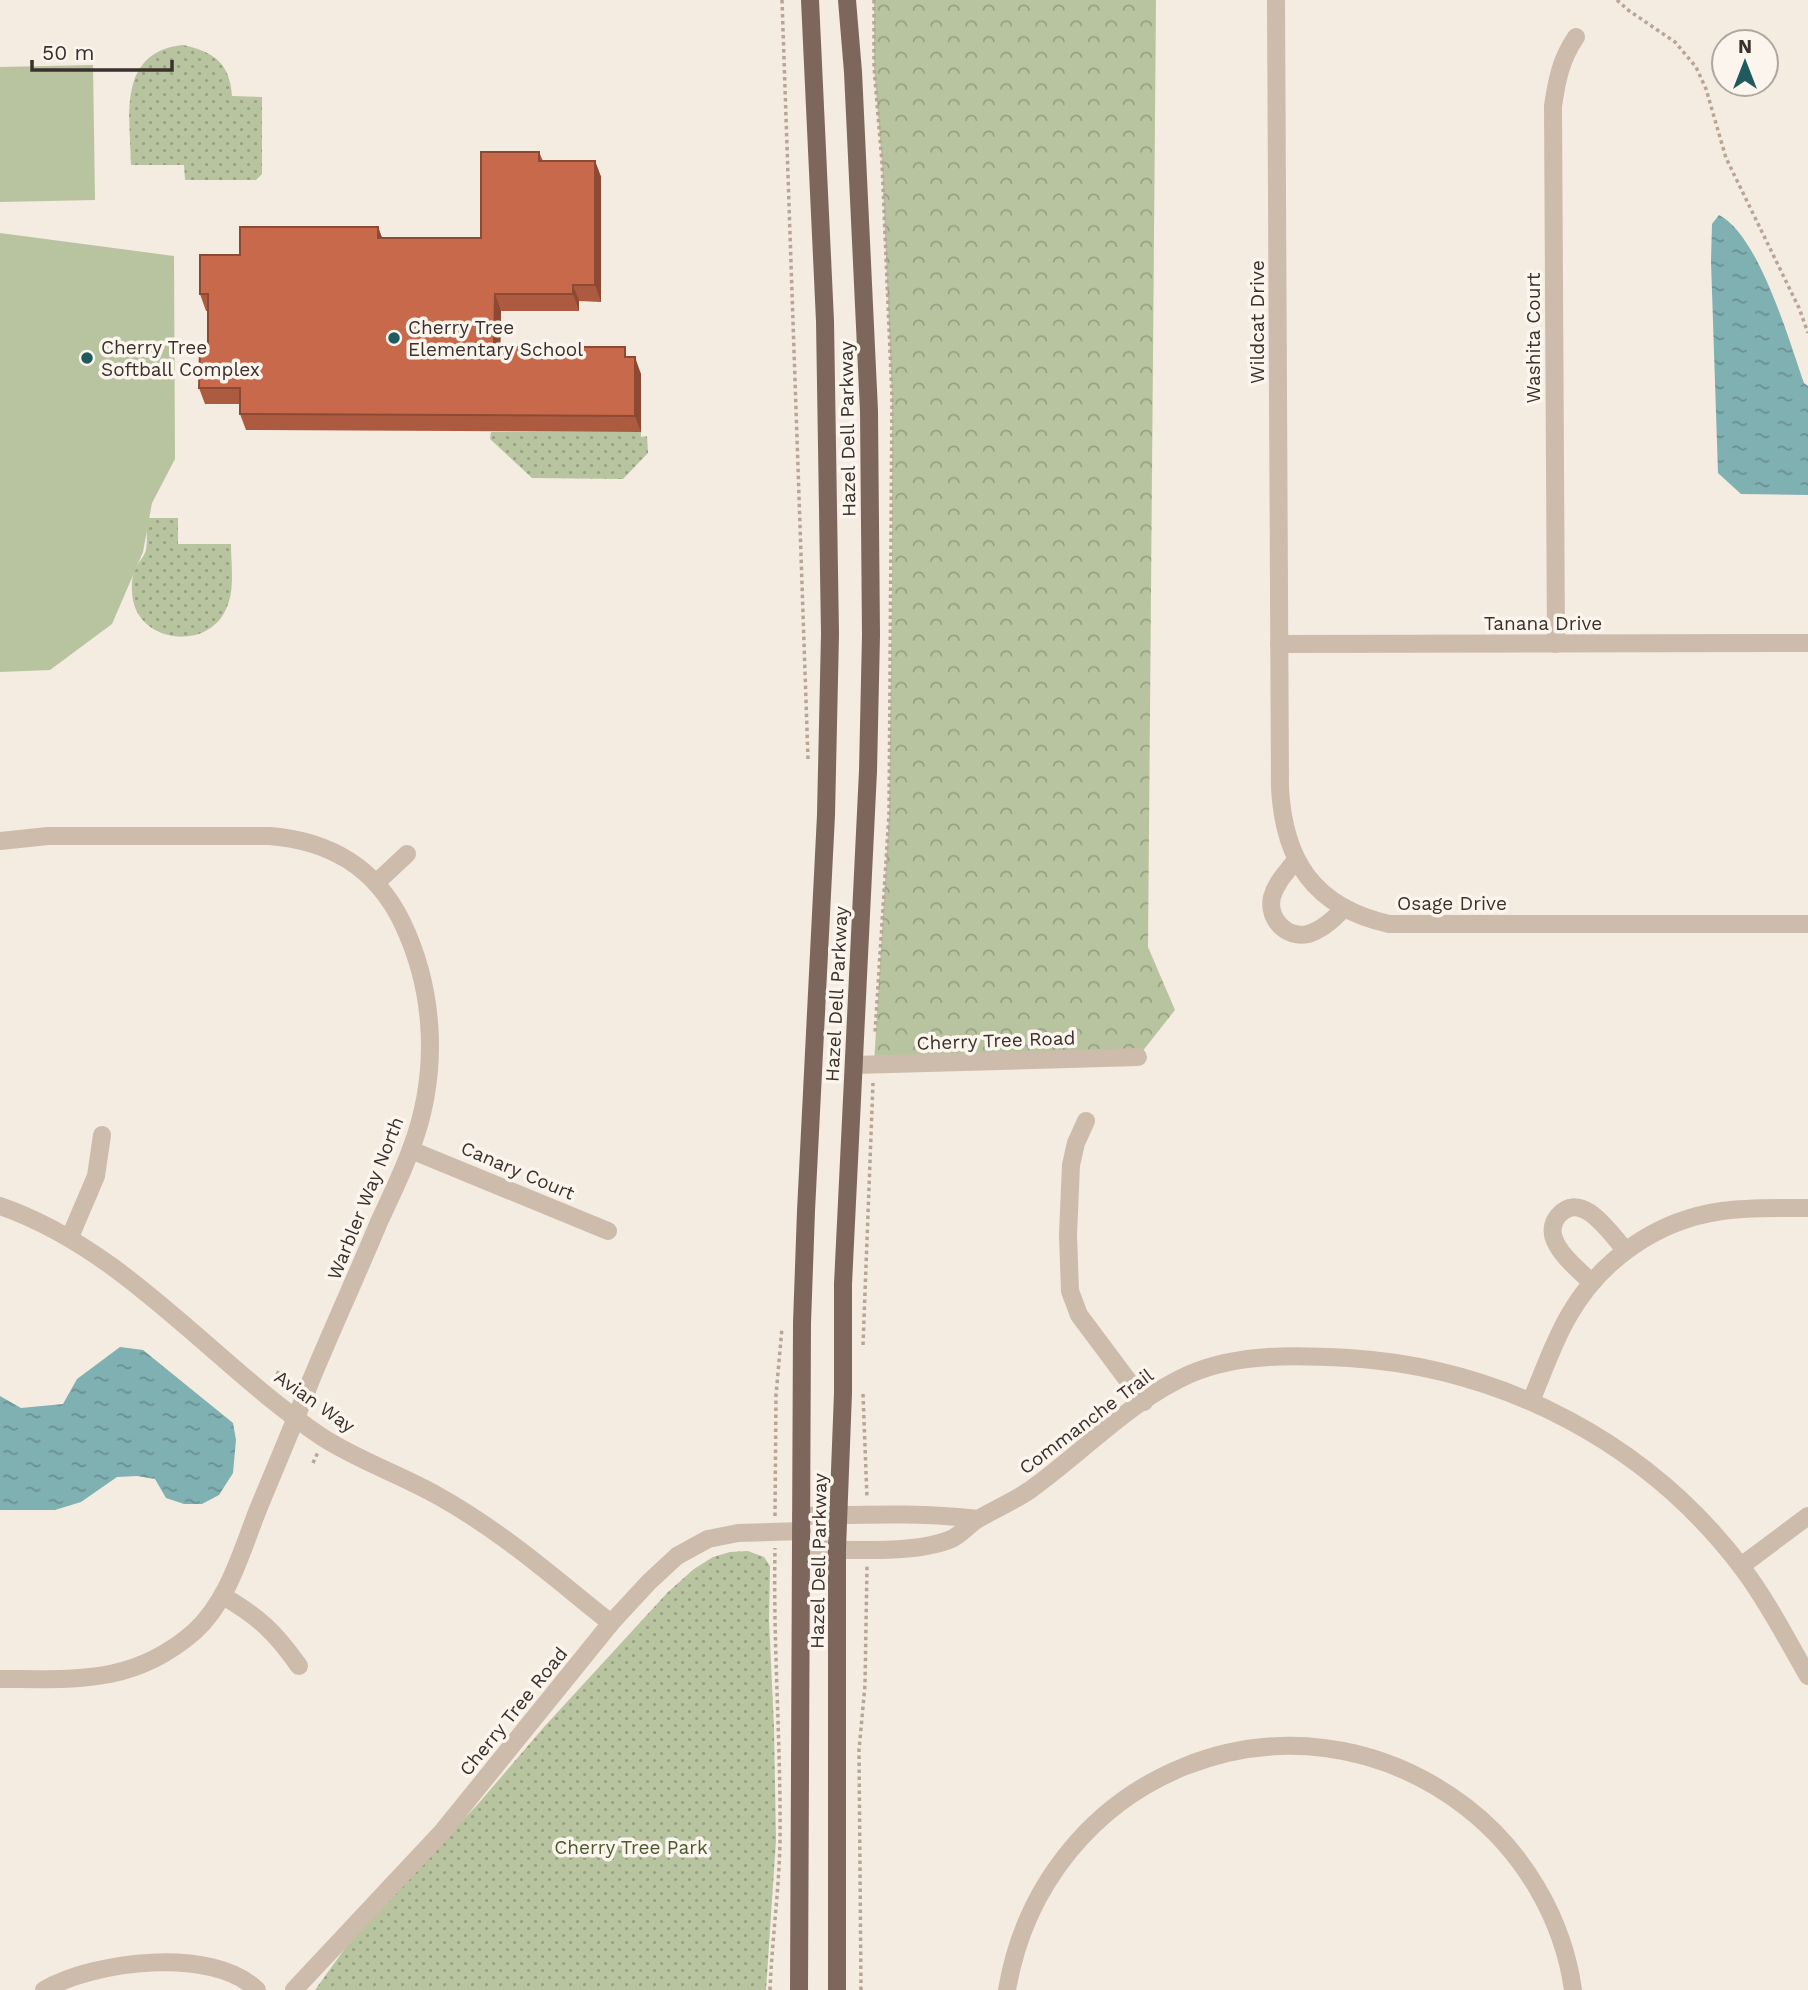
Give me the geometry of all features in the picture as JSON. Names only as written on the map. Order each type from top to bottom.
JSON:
[{"type":"main road","name":"Hazel Dell Parkway","points":[[799,1990],[805,1223],[826,815],[830,634],[825,321],[810,0]]},
{"type":"main road","name":"Hazel Dell Parkway","points":[[837,1990],[837,1549],[844,1271],[868,771],[871,595],[869,397],[853,72],[846,0]]},
{"type":"street","name":"Wildcat Drive","points":[[1276,0],[1279,644]]},
{"type":"street","name":"Washita Court","points":[[1556,644],[1553,106],[1559,70],[1576,37]]},
{"type":"street","name":"Tanana Drive","points":[[1279,644],[1808,643]]},
{"type":"street","name":"Osage Drive","points":[[1279,644],[1281,806],[1287,839],[1296,860],[1321,891],[1344,908],[1373,920],[1409,925],[1808,924]]},
{"type":"street","name":"Warbler Way North","points":[[0,841],[48,836],[288,838],[317,845],[345,857],[376,883],[395,908],[408,934],[426,993],[431,1026],[426,1092],[411,1150],[223,1596],[195,1631],[140,1666],[105,1677],[0,1679]]},
{"type":"street","points":[[376,883],[407,854]]},
{"type":"street","points":[[1296,860],[1280,880],[1271,902],[1275,919],[1283,929],[1306,934],[1326,924],[1344,908]]},
{"type":"street","name":"Cherry Tree Road","points":[[854,1065],[1138,1057]]},
{"type":"street","points":[[1086,1121],[1076,1143],[1071,1165],[1068,1235],[1070,1291],[1079,1315],[1144,1402]]},
{"type":"street","points":[[70,1237],[96,1176],[102,1135]]},
{"type":"street","name":"Canary Court","points":[[411,1150],[608,1231]]},
{"type":"street","name":"Avian Way","points":[[0,1206],[70,1237],[111,1266],[324,1438],[440,1496],[488,1526],[538,1562],[611,1623]]},
{"type":"street","points":[[1591,1282],[1555,1242],[1552,1228],[1559,1215],[1573,1207],[1587,1210],[1625,1250]]},
{"type":"street","points":[[1531,1401],[1564,1325],[1591,1282],[1625,1250],[1671,1226],[1706,1214],[1741,1209],[1808,1208]]},
{"type":"street","name":"Commanche Trail","points":[[801,1532],[837,1549],[922,1547],[953,1539],[978,1519],[1009,1504],[1032,1488],[1144,1402],[1182,1378],[1204,1369],[1249,1359],[1367,1359],[1421,1367],[1468,1379],[1531,1401],[1594,1435],[1639,1464],[1708,1527],[1741,1566],[1774,1616],[1808,1676]]},
{"type":"street","points":[[801,1532],[839,1515],[931,1515],[978,1519]]},
{"type":"street","points":[[1741,1566],[1808,1516]]},
{"type":"street","name":"Cherry Tree Road","points":[[294,1990],[442,1832],[611,1623],[677,1556],[708,1539],[738,1533],[801,1532]]},
{"type":"street","points":[[223,1596],[266,1623],[299,1666]]},
{"type":"street","points":[[1006,1990],[1017,1943],[1044,1884],[1073,1845],[1111,1808],[1142,1786],[1190,1763],[1247,1749],[1296,1746],[1322,1747],[1373,1758],[1435,1786],[1479,1817],[1510,1849],[1542,1896],[1559,1938],[1573,1990]]},
{"type":"street","points":[[44,1990],[79,1974],[101,1969],[150,1964],[199,1964],[228,1971],[257,1990]]},
{"type":"path","points":[[782,0],[804,671]]},
{"type":"path","points":[[1617,0],[1681,46],[1696,67],[1706,89],[1726,158],[1793,296],[1808,333]]},
{"type":"path","points":[[770,1990],[780,1844],[774,1567]]},
{"type":"path","points":[[861,1990],[859,1750],[865,1685],[866,1574]]},
{"type":"green space","points":[[874,0],[1156,0],[1148,947],[1175,1010],[1138,1057],[874,1064],[889,814],[892,398],[882,163],[874,67]]},
{"type":"green space","points":[[183,45],[203,51],[224,67],[232,96],[262,97],[262,174],[256,180],[185,180],[184,165],[131,165],[130,107],[137,73],[147,60],[162,50]]},
{"type":"green space","points":[[93,65],[95,200],[0,202],[0,67]]},
{"type":"green space","name":"Cherry Tree Softball Complex","points":[[0,233],[174,256],[175,459],[152,503],[143,552],[112,624],[50,670],[0,672]]},
{"type":"green space","points":[[491,432],[641,432],[641,437],[647,436],[648,453],[623,479],[532,478],[490,439]]},
{"type":"green space","points":[[146,518],[178,518],[178,544],[231,544],[230,597],[224,613],[215,625],[189,636],[174,636],[148,625],[138,614],[133,600],[132,581],[146,550]]},
{"type":"green space","name":"Cherry Tree Park","points":[[748,1551],[764,1557],[770,1566],[769,1621],[776,1840],[766,1990],[315,1990],[351,1940],[478,1804],[544,1727],[668,1592],[694,1569],[713,1557]]},
{"type":"water","points":[[1719,215],[1734,226],[1760,266],[1804,383],[1808,386],[1808,495],[1741,494],[1718,473],[1711,261],[1712,224]]},
{"type":"water","points":[[120,1347],[143,1350],[233,1423],[236,1440],[233,1473],[219,1495],[202,1504],[184,1504],[166,1498],[155,1479],[117,1477],[81,1502],[55,1510],[0,1510],[0,1396],[21,1408],[63,1404],[77,1379]]},
{"type":"building","name":"Cherry Tree Elementary School","points":[[481,152],[539,152],[539,161],[595,161],[595,285],[573,285],[573,294],[495,294],[494,347],[625,347],[625,357],[635,357],[635,416],[240,414],[240,388],[199,388],[200,348],[208,348],[208,294],[200,294],[200,255],[240,255],[240,227],[378,227],[378,238],[481,238]]},
{"type":"place","name":"Cherry Tree Elementary School","points":[[394,338]]},
{"type":"place","name":"Cherry Tree Softball Complex","points":[[87,358]]}]
